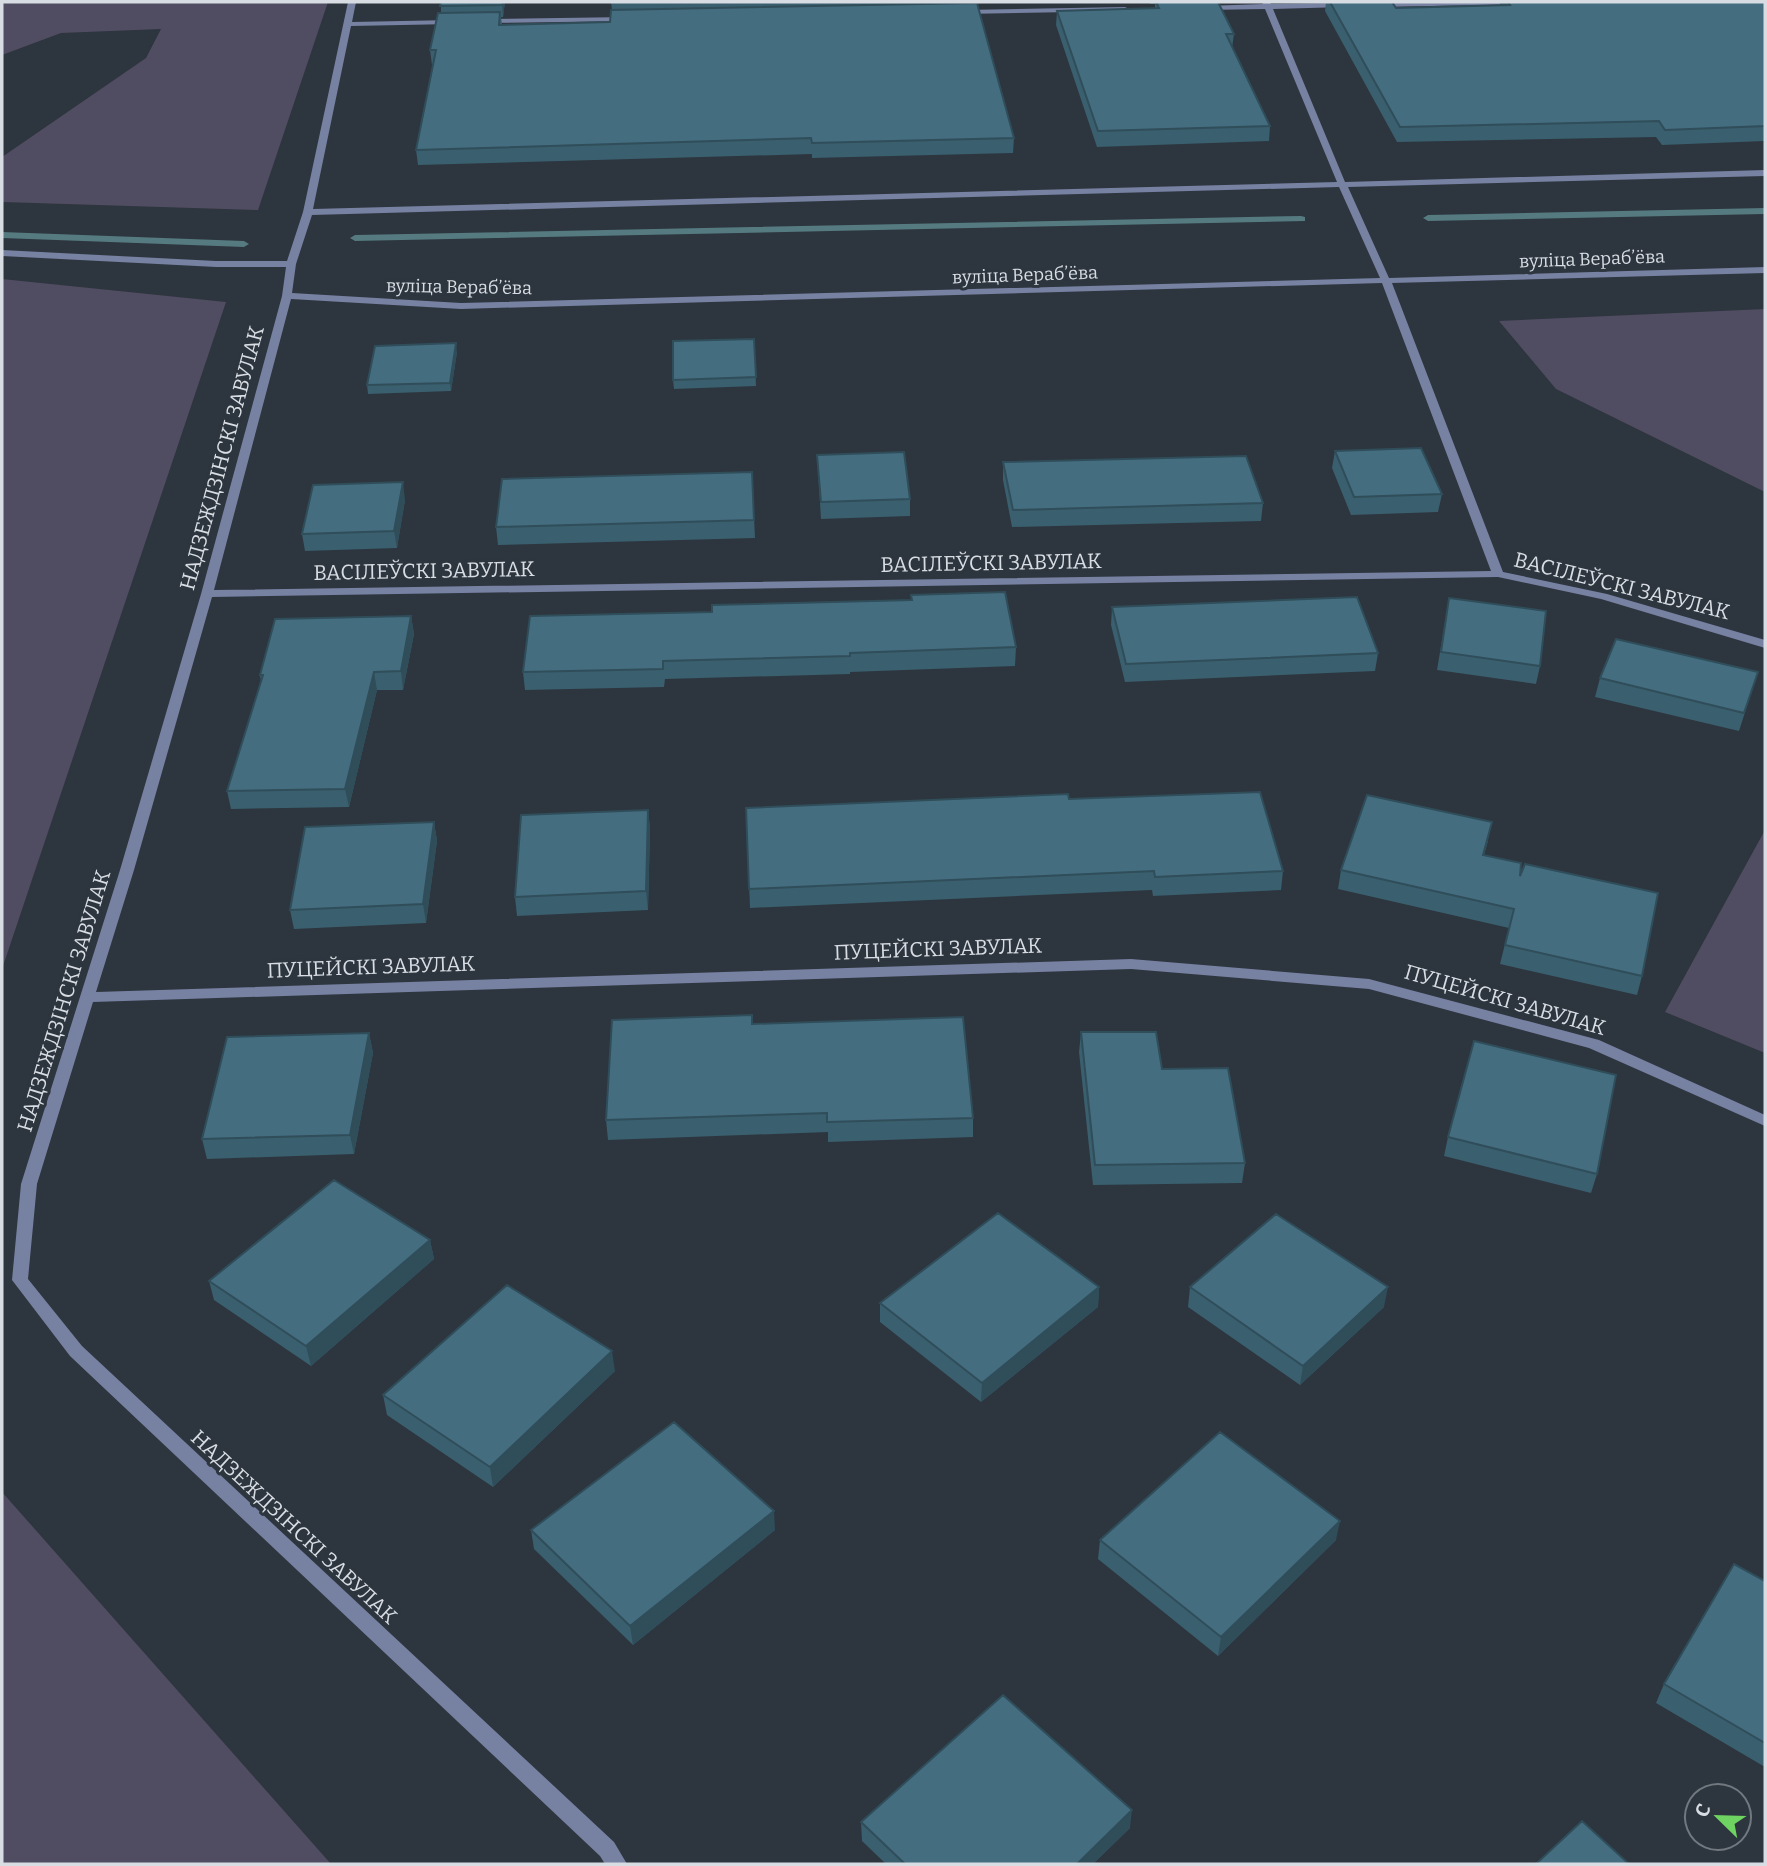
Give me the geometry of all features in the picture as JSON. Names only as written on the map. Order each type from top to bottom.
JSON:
[{"type":"street","name":"НАДЗЕЖДЗІНСКІ ЗАВУЛАК","points":[[352,2],[308,212],[291,264],[287,296],[207,594],[127,870],[29,1184],[20,1280],[76,1351],[607,1849],[617,1864]]},
{"type":"street","points":[[1362,5],[1536,2]]},
{"type":"street","points":[[1267,4],[1342,184],[1386,281],[1498,574]]},
{"type":"street","points":[[1199,8],[1267,4],[1349,5]]},
{"type":"street","points":[[947,13],[1129,9]]},
{"type":"street","points":[[472,22],[639,18]]},
{"type":"street","points":[[346,24],[458,22]]},
{"type":"street","points":[[308,212],[1765,173]]},
{"type":"street","points":[[2,253],[216,264],[291,264]]},
{"type":"street","name":"вуліца Верабʼёва","points":[[287,296],[461,306],[1765,270]]},
{"type":"street","name":"ВАСІЛЕЎСКІ ЗАВУЛАК","points":[[207,594],[1498,574],[1603,596],[1765,644]]},
{"type":"street","name":"ПУЦЕЙСКІ ЗАВУЛАК","points":[[86,997],[1131,964],[1369,984],[1594,1044],[1765,1121]]},
{"type":"shaded area","points":[[2,2],[328,2],[258,210],[2,202],[2,157],[146,58],[161,29],[61,33],[2,55]]},
{"type":"shaded area","points":[[2,279],[226,302],[2,969]]},
{"type":"shaded area","points":[[1765,309],[1765,492],[1556,389],[1499,321]]},
{"type":"shaded area","points":[[1765,830],[1765,1053],[1665,1012]]},
{"type":"shaded area","points":[[2,1492],[331,1864],[2,1864]]},
{"type":"building","points":[[441,2],[503,2],[502,5],[440,6]]},
{"type":"building","points":[[1156,2],[1218,2],[1234,34],[1226,34],[1270,126],[1098,131],[1057,11],[1159,8]]},
{"type":"building","points":[[1330,2],[1392,2],[1396,8],[1510,5],[1508,2],[1765,2],[1765,126],[1665,130],[1659,121],[1400,127]]},
{"type":"building","points":[[977,3],[1014,138],[812,143],[811,138],[416,150],[436,50],[430,50],[438,13],[500,12],[499,25],[610,22],[611,10]]},
{"type":"building","points":[[754,339],[756,377],[673,380],[673,341]]},
{"type":"building","points":[[456,343],[450,383],[367,385],[375,346]]},
{"type":"building","points":[[1421,448],[1442,494],[1354,497],[1335,451]]},
{"type":"building","points":[[904,452],[910,499],[821,502],[817,455]]},
{"type":"building","points":[[1246,456],[1263,503],[1013,510],[1003,462]]},
{"type":"building","points":[[752,472],[754,520],[496,527],[502,479]]},
{"type":"building","points":[[403,482],[394,531],[302,534],[313,485]]},
{"type":"building","points":[[1005,592],[1016,647],[850,653],[850,656],[663,661],[663,669],[523,672],[530,616],[712,612],[712,605],[912,600],[911,595]]},
{"type":"building","points":[[1357,597],[1378,653],[1126,664],[1112,607]]},
{"type":"building","points":[[1449,598],[1546,611],[1540,666],[1441,652]]},
{"type":"building","points":[[411,616],[401,671],[374,672],[345,789],[227,791],[263,675],[260,675],[275,619]]},
{"type":"building","points":[[1616,639],[1758,672],[1744,713],[1600,678]]},
{"type":"building","points":[[1260,792],[1283,871],[1155,877],[1154,871],[749,889],[746,808],[1068,794],[1069,799]]},
{"type":"building","points":[[1367,795],[1492,822],[1483,855],[1521,863],[1520,876],[1525,864],[1658,893],[1642,976],[1505,945],[1514,909],[1341,870]]},
{"type":"building","points":[[648,810],[646,891],[515,897],[521,815]]},
{"type":"building","points":[[434,822],[423,904],[290,910],[305,827]]},
{"type":"building","points":[[752,1015],[752,1024],[963,1017],[973,1118],[827,1122],[827,1113],[606,1120],[612,1020]]},
{"type":"building","points":[[1081,1032],[1156,1032],[1162,1069],[1228,1068],[1245,1163],[1095,1165]]},
{"type":"building","points":[[369,1033],[350,1135],[202,1139],[227,1037]]},
{"type":"building","points":[[1474,1041],[1616,1075],[1597,1174],[1448,1137]]},
{"type":"building","points":[[334,1180],[430,1240],[306,1346],[209,1281]]},
{"type":"building","points":[[998,1213],[1099,1287],[982,1383],[880,1303]]},
{"type":"building","points":[[1276,1214],[1388,1287],[1303,1366],[1190,1287]]},
{"type":"building","points":[[507,1285],[612,1351],[490,1467],[383,1395]]},
{"type":"building","points":[[674,1422],[774,1511],[630,1626],[531,1530]]},
{"type":"building","points":[[1220,1432],[1340,1521],[1221,1637],[1100,1540]]},
{"type":"building","points":[[1734,1564],[1765,1581],[1765,1743],[1664,1684]]},
{"type":"building","points":[[1003,1695],[1132,1810],[1077,1864],[905,1864],[861,1822]]},
{"type":"building","points":[[1582,1821],[1629,1864],[1536,1864]]},
{"type":"waterway","points":[[1428,218],[1765,211]]},
{"type":"waterway","points":[[355,238],[1301,219]]},
{"type":"waterway","points":[[2,235],[244,244]]}]
